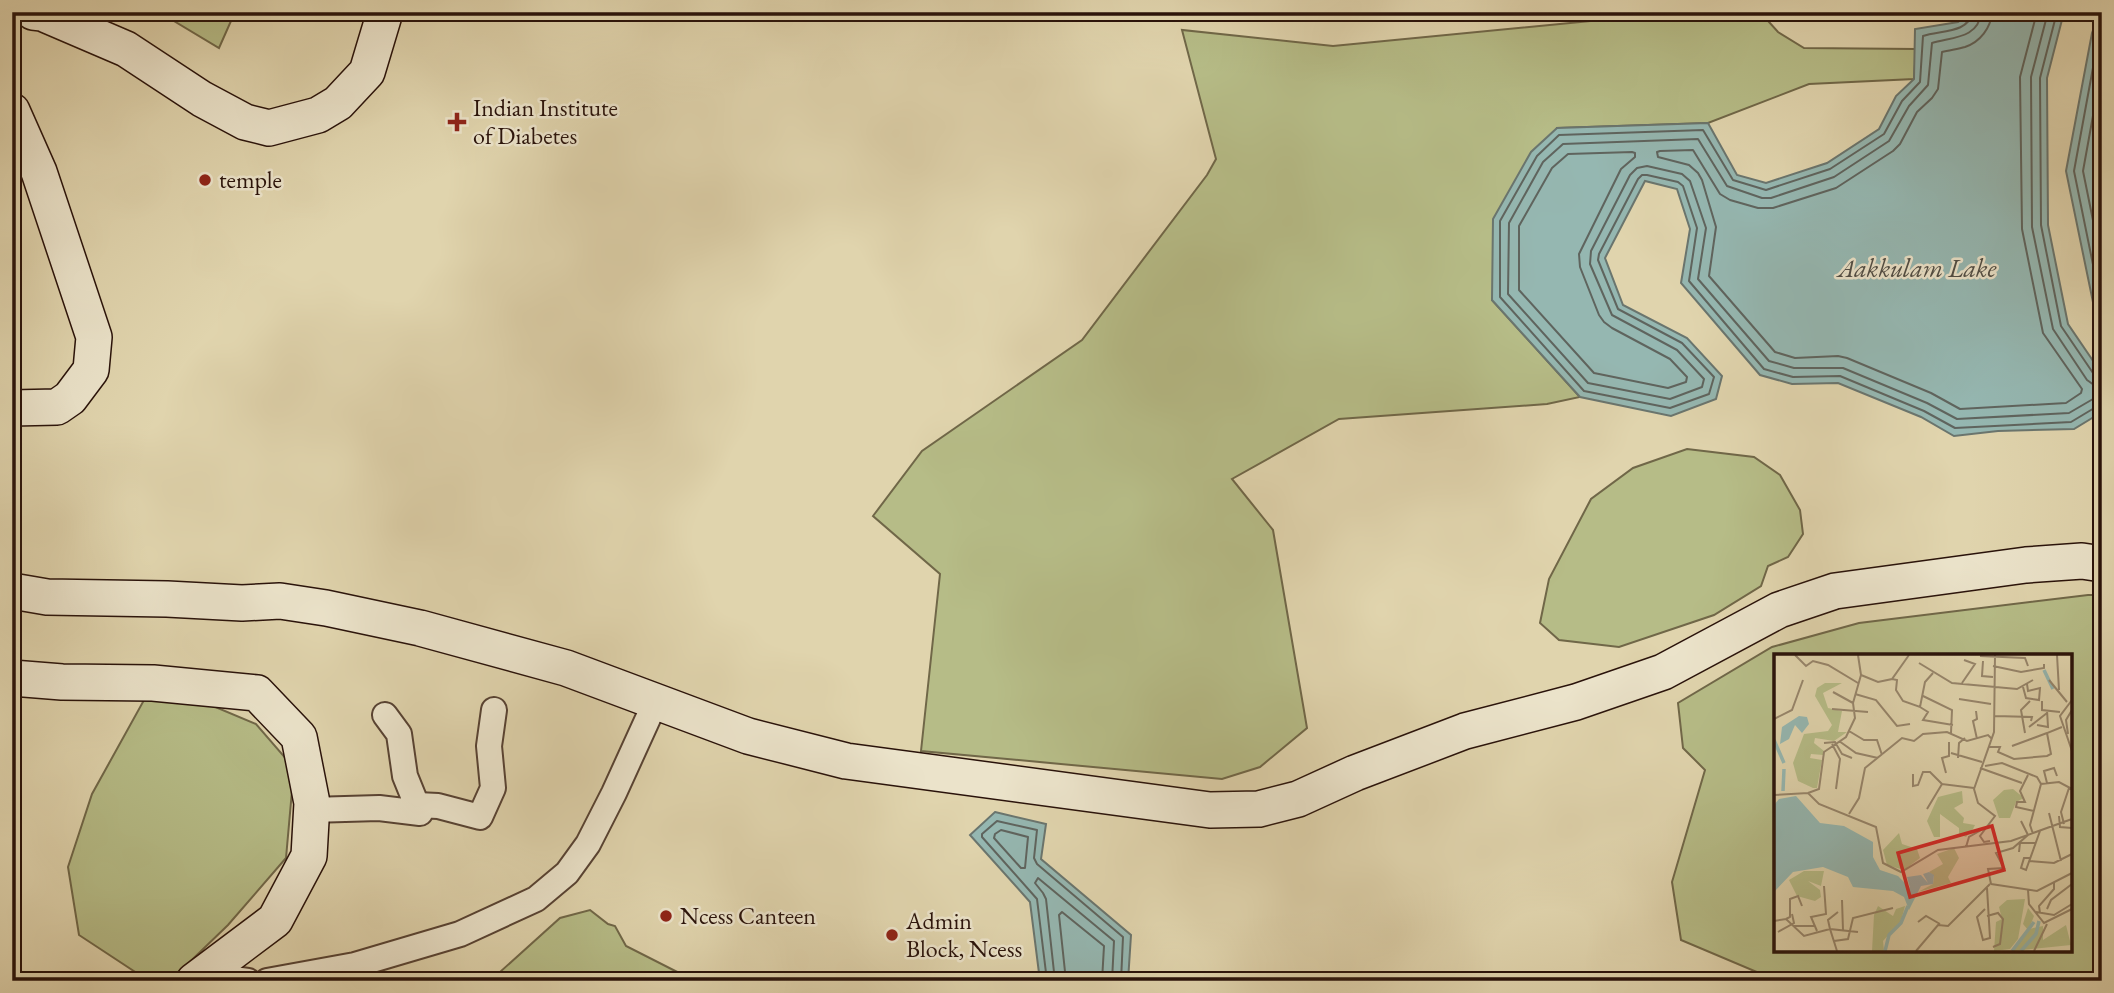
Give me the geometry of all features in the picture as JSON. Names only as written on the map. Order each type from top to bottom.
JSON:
[{"type":"main road","points":[[33,12],[42,13],[126,49],[202,99],[245,122],[269,128],[318,115],[338,103],[367,72],[385,12]]},
{"type":"main road","points":[[12,111],[39,172],[94,337],[91,370],[69,398],[57,407],[12,408]]},
{"type":"main road","points":[[12,591],[47,597],[167,598],[242,603],[280,601],[326,608],[420,628],[566,668],[747,736],[846,761],[1210,810],[1259,809],[1298,799],[1355,773],[1465,731],[1576,702],[1663,671],[1779,610],[1835,591],[2025,565],[2082,561],[2102,564]]},
{"type":"main road","points":[[12,678],[62,682],[153,683],[257,693],[299,737],[311,810],[309,856],[275,920],[199,978]]},
{"type":"street","points":[[267,981],[355,965],[421,946],[460,933],[536,899],[567,873],[589,844],[655,702]]},
{"type":"street","points":[[417,806],[438,806],[481,817],[494,788],[489,746],[494,710]]},
{"type":"street","points":[[311,810],[379,808],[420,813],[405,776],[399,734],[386,715]]},
{"type":"street","points":[[199,978],[248,981]]},
{"type":"green space","points":[[159,12],[235,12],[219,48]]},
{"type":"green space","points":[[1683,12],[1760,12],[1778,32],[1804,48],[1916,49],[1914,79],[1809,84],[1708,123],[1557,128],[1492,300],[1580,397],[1547,404],[1339,419],[1232,479],[1273,530],[1307,728],[1260,767],[1222,779],[921,751],[940,574],[873,516],[922,451],[1082,340],[1207,175],[1216,159],[1182,30],[1333,46]]},
{"type":"green space","points":[[1687,449],[1754,457],[1780,475],[1800,510],[1803,534],[1788,557],[1768,566],[1761,586],[1714,615],[1619,647],[1559,640],[1540,623],[1549,579],[1591,499],[1633,468]]},
{"type":"green space","points":[[2102,595],[2102,981],[1778,981],[1681,940],[1672,882],[1705,770],[1683,748],[1678,703],[1772,647],[1859,623]]},
{"type":"green space","points":[[149,691],[194,698],[256,724],[294,768],[286,858],[228,925],[170,981],[149,981],[79,935],[68,867],[92,794]]},
{"type":"green space","points":[[590,910],[615,926],[626,946],[695,981],[490,981],[560,918]]},
{"type":"water","name":"Aakkulam Lake","points":[[1968,12],[2064,12],[2047,78],[2048,225],[2068,324],[2102,374],[2102,412],[2074,429],[1998,431],[1954,436],[1921,417],[1838,383],[1792,384],[1760,375],[1681,283],[1690,229],[1677,189],[1645,181],[1605,258],[1623,305],[1687,338],[1722,376],[1716,399],[1671,416],[1580,397],[1492,300],[1493,219],[1531,152],[1557,128],[1708,123],[1737,175],[1766,183],[1827,163],[1879,129],[1896,96],[1914,79],[1915,29],[1958,22]]},
{"type":"water","points":[[2100,12],[2102,324],[2095,312],[2066,171],[2092,33]]},
{"type":"water","points":[[995,812],[1046,824],[1041,859],[1131,935],[1128,981],[1040,981],[1030,902],[970,835]]},
{"type":"place","name":"Indian Institute of Diabetes","points":[[457,122]]},
{"type":"place","name":"temple","points":[[205,180]]},
{"type":"place","name":"Ncess Canteen","points":[[666,916]]},
{"type":"place","name":"Admin Block, Ncess","points":[[892,935]]}]
